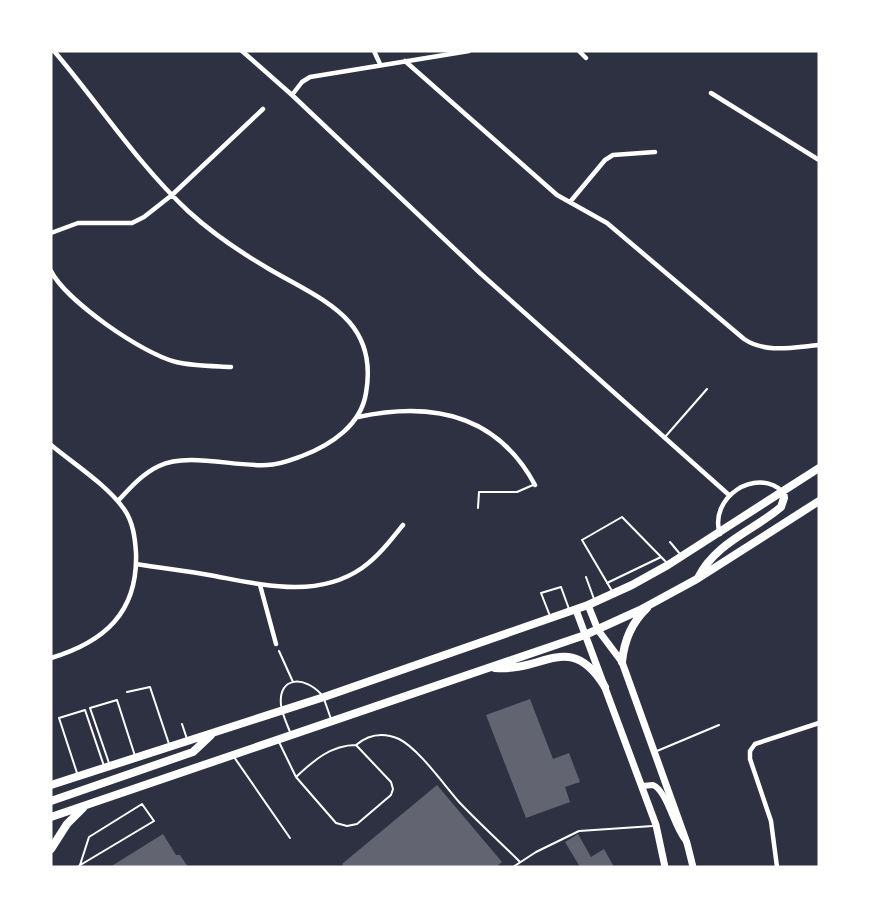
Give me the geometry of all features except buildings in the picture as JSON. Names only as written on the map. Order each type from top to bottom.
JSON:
[{"type":"main road","points":[[51,785],[324,697],[592,604],[682,557],[819,468]]},
{"type":"main road","points":[[697,579],[705,565],[717,552],[781,507],[783,492]]},
{"type":"main road","points":[[51,817],[598,630],[697,579],[819,501]]},
{"type":"main road","points":[[622,663],[627,637],[635,622],[645,610],[665,596]]},
{"type":"main road","points":[[592,604],[598,630],[622,663],[687,843],[693,867]]},
{"type":"main road","points":[[573,611],[585,635],[642,786],[656,825],[665,867]]},
{"type":"main road","points":[[491,668],[525,667],[557,656],[568,657],[589,666],[605,687]]},
{"type":"main road","points":[[51,801],[193,752],[212,734]]},
{"type":"main road","points":[[51,849],[72,818],[88,805]]},
{"type":"street","points":[[54,51],[104,115],[172,195],[241,252],[330,304],[348,320],[362,339],[369,366],[366,395],[358,417],[334,439],[311,453],[269,465],[177,461],[160,465],[136,482],[118,501]]},
{"type":"street","points":[[242,51],[292,95],[480,273],[729,495]]},
{"type":"street","points":[[374,51],[380,64]]},
{"type":"street","points":[[292,95],[310,76],[470,51]]},
{"type":"street","points":[[579,51],[586,58]]},
{"type":"street","points":[[405,61],[558,195],[607,223],[755,346],[767,348],[819,345]]},
{"type":"street","points":[[711,93],[819,160]]},
{"type":"street","points":[[51,233],[78,223],[132,223],[144,217],[172,195],[263,109]]},
{"type":"street","points":[[570,202],[605,160],[613,155],[655,152]]},
{"type":"street","points":[[51,271],[68,295],[89,313],[155,355],[176,362],[231,367]]},
{"type":"street","points":[[358,417],[378,413],[442,412],[471,421],[494,435],[513,453],[526,468],[535,485]]},
{"type":"street","points":[[51,445],[118,501],[130,519],[136,564],[132,590],[124,608],[110,628],[83,647],[51,658]]},
{"type":"street","points":[[720,534],[719,516],[729,495],[739,487],[752,482],[765,482],[776,486],[783,492]]},
{"type":"street","points":[[136,564],[260,585],[315,587],[342,579],[363,568],[404,525]]},
{"type":"street","points":[[260,585],[276,644]]},
{"type":"street","points":[[777,867],[771,821],[750,759],[750,751],[755,744],[819,723]]},
{"type":"street","points":[[642,786],[653,785],[661,790],[675,826],[687,843]]},
{"type":"lane","points":[[665,437],[707,389]]},
{"type":"lane","points":[[478,508],[479,492],[518,492],[535,485]]},
{"type":"lane","points":[[613,594],[582,540],[622,517],[668,565]]},
{"type":"lane","points":[[670,542],[682,557]]},
{"type":"lane","points":[[607,583],[661,557]]},
{"type":"lane","points":[[633,570],[639,581]]},
{"type":"lane","points":[[586,577],[592,604]]},
{"type":"lane","points":[[551,619],[541,593],[561,587],[573,611]]},
{"type":"lane","points":[[279,651],[292,682]]},
{"type":"lane","points":[[291,735],[280,703],[284,689],[292,682],[305,681],[314,686],[324,697],[332,722]]},
{"type":"lane","points":[[127,692],[150,687],[170,747]]},
{"type":"lane","points":[[107,767],[90,708],[117,700],[136,758]]},
{"type":"lane","points":[[78,776],[59,718],[85,710],[107,767]]},
{"type":"lane","points":[[182,724],[188,741]]},
{"type":"lane","points":[[654,752],[719,725]]},
{"type":"lane","points":[[296,777],[313,761],[344,745],[356,745],[364,738],[373,735],[386,735],[399,739],[410,746],[460,803],[520,862]]},
{"type":"lane","points":[[278,739],[296,777],[336,823],[347,826],[357,824],[391,795],[393,789],[391,783],[356,745]]},
{"type":"lane","points":[[232,755],[290,838]]},
{"type":"lane","points":[[142,804],[154,821],[78,866],[89,837],[142,804]]},
{"type":"lane","points":[[513,867],[579,831],[656,825]]}]
